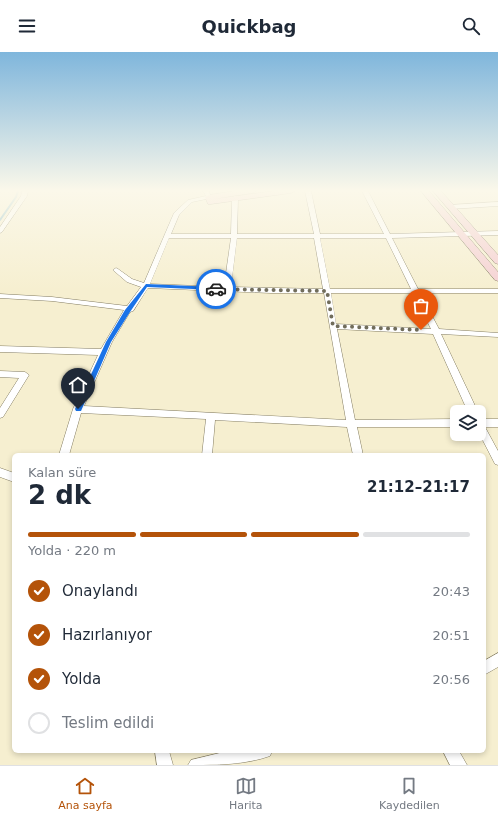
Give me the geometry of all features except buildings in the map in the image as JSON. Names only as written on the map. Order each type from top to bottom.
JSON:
[{"type":"main road","points":[[452,224],[498,278]]},
{"type":"main road","points":[[465,224],[498,262]]},
{"type":"street","points":[[65,453],[78,409],[104,352],[146,286],[172,224]]},
{"type":"street","points":[[228,289],[234,224]]},
{"type":"street","points":[[315,224],[358,453]]},
{"type":"street","points":[[382,224],[436,331],[470,405]]},
{"type":"street","points":[[167,236],[387,236],[475,235],[498,233]]},
{"type":"street","points":[[116,270],[126,280],[133,284],[146,286],[327,291],[498,291]]},
{"type":"street","points":[[0,296],[52,299],[130,309]]},
{"type":"street","points":[[333,326],[498,335]]},
{"type":"street","points":[[0,349],[104,352]]},
{"type":"street","points":[[0,374],[26,374],[0,414]]},
{"type":"street","points":[[78,409],[351,424],[450,424]]},
{"type":"street","points":[[207,453],[211,416]]},
{"type":"street","points":[[486,424],[498,423]]},
{"type":"street","points":[[486,438],[498,461]]},
{"type":"street","points":[[0,472],[12,477]]},
{"type":"street","points":[[486,667],[498,660]]},
{"type":"street","points":[[162,753],[164,765]]},
{"type":"street","points":[[196,765],[255,753]]},
{"type":"street","points":[[451,753],[459,765]]},
{"type":"way so far","points":[[216,289],[327,291],[333,326],[421,330]]},
{"type":"route","points":[[78,409],[108,342],[127,311],[146,286],[216,289]]}]
